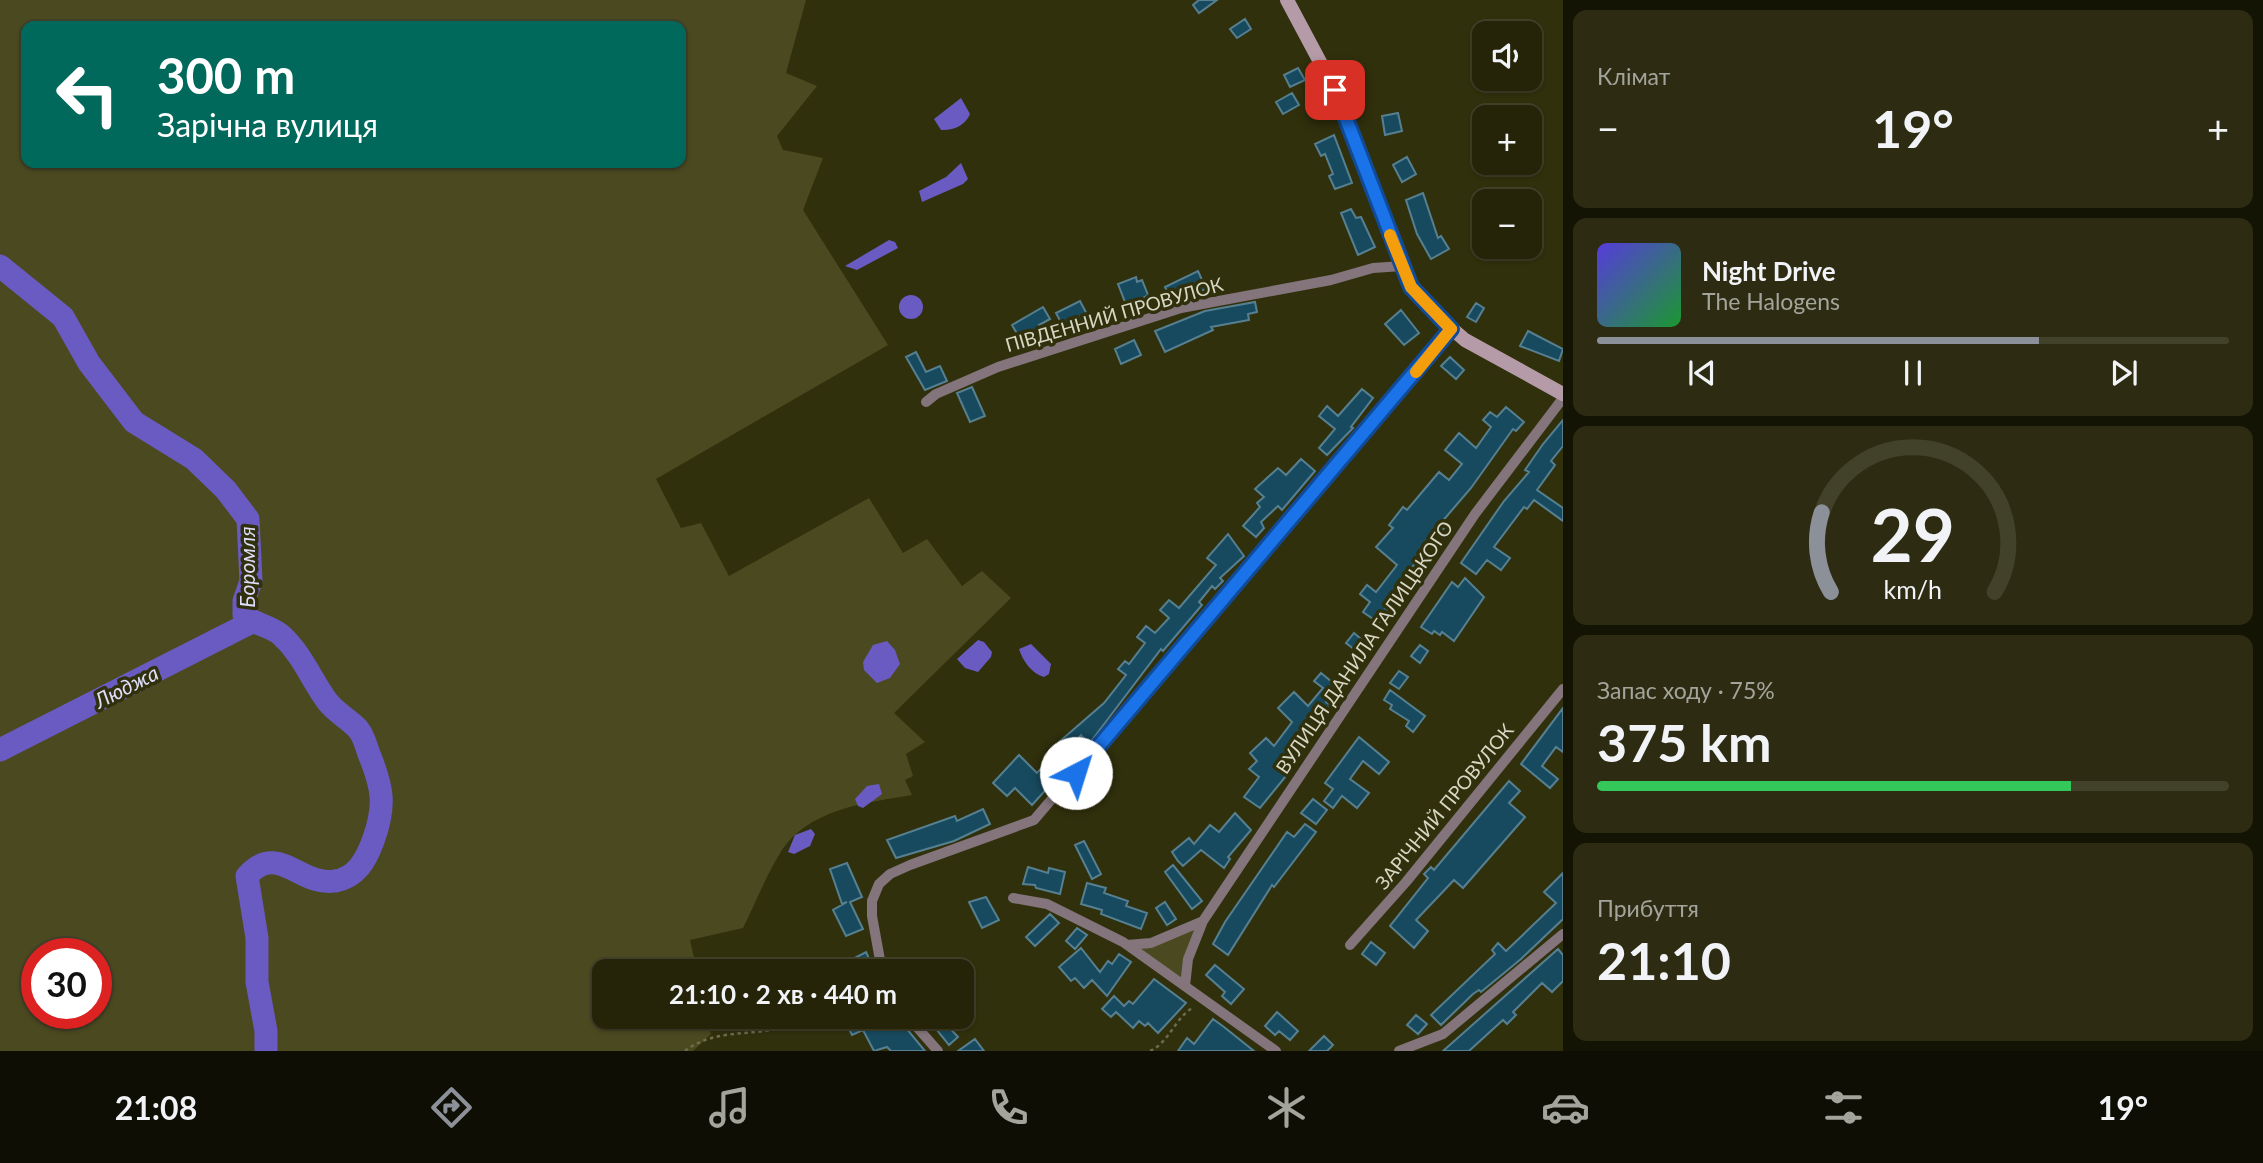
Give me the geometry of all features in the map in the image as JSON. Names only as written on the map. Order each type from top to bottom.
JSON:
[{"type":"street","points":[[1287,0],[1335,90],[1402,266],[1420,298],[1451,329],[1503,363],[1563,396]]},
{"type":"street","name":"ПІВДЕННИЙ ПРОВУЛОК","points":[[926,402],[936,394],[998,367],[1181,308],[1331,280],[1373,268],[1402,266]]},
{"type":"street","points":[[880,959],[872,916],[872,901],[879,884],[890,874],[910,865],[1034,820],[1451,329]]},
{"type":"street","name":"ВУЛИЦЯ ДАНИЛА ГАЛИЦЬКОГО","points":[[1185,986],[1188,958],[1203,921],[1475,514],[1563,396]]},
{"type":"street","name":"ЗАРІЧНИЙ ПРОВУЛОК","points":[[1350,945],[1406,882],[1563,689]]},
{"type":"street","points":[[1013,898],[1047,904],[1127,945],[1276,1051]]},
{"type":"street","points":[[1127,945],[1151,943],[1203,921]]},
{"type":"street","points":[[1399,1051],[1443,1034],[1563,934]]},
{"type":"street","points":[[919,1029],[938,1051]]},
{"type":"path","points":[[1150,1051],[1160,1046],[1184,1012],[1202,1000]]},
{"type":"path","points":[[685,1051],[714,1036],[779,1029]]},
{"type":"shaded area","points":[[0,0],[806,0],[786,73],[817,86],[777,136],[783,150],[823,158],[803,210],[888,345],[656,479],[681,528],[701,523],[729,576],[869,498],[903,553],[927,539],[962,586],[982,571],[1011,598],[894,713],[925,742],[906,754],[913,776],[905,780],[912,795],[856,805],[805,827],[779,855],[743,928],[690,940],[694,959],[592,959],[592,1029],[710,1029],[711,1034],[693,1051],[0,1051]]},
{"type":"shaded area","points":[[961,98],[970,114],[968,118],[958,127],[941,130],[934,119]]},
{"type":"shaded area","points":[[961,163],[968,179],[963,184],[922,202],[919,191],[946,177]]},
{"type":"shaded area","points":[[889,240],[895,242],[898,248],[857,270],[845,266]]},
{"type":"shaded area","points":[[911,295],[920,298],[923,307],[920,316],[911,319],[902,316],[899,307],[902,298]]},
{"type":"shaded area","points":[[978,640],[984,642],[992,652],[978,672],[965,668],[957,659]]},
{"type":"shaded area","points":[[887,641],[895,650],[900,664],[890,678],[877,683],[864,670],[863,662],[873,645]]},
{"type":"shaded area","points":[[1031,644],[1051,664],[1049,674],[1044,677],[1031,670],[1019,649]]},
{"type":"shaded area","points":[[879,784],[882,794],[863,808],[858,806],[855,799],[867,786]]},
{"type":"shaded area","points":[[811,829],[815,834],[810,846],[794,854],[788,852],[795,835]]},
{"type":"shaded area","points":[[1203,921],[1185,986],[1134,945]]},
{"type":"building","points":[[1199,0],[1217,0],[1199,13],[1193,5]]},
{"type":"building","points":[[1245,19],[1251,29],[1237,38],[1230,29]]},
{"type":"building","points":[[1298,68],[1305,80],[1290,87],[1284,75]]},
{"type":"building","points":[[1292,93],[1299,105],[1283,114],[1276,102]]},
{"type":"building","points":[[1398,113],[1402,131],[1385,135],[1382,116]]},
{"type":"building","points":[[1334,135],[1352,183],[1335,189],[1329,176],[1333,174],[1325,154],[1321,156],[1315,144]]},
{"type":"building","points":[[1407,157],[1416,174],[1402,182],[1393,165]]},
{"type":"building","points":[[1423,193],[1438,238],[1441,236],[1449,249],[1431,259],[1417,234],[1406,200]]},
{"type":"building","points":[[1351,209],[1356,218],[1361,217],[1375,247],[1358,255],[1341,213]]},
{"type":"building","points":[[1198,271],[1206,289],[1172,303],[1165,287]]},
{"type":"building","points":[[1136,277],[1137,282],[1142,280],[1148,295],[1127,307],[1118,284]]},
{"type":"building","points":[[1080,301],[1090,320],[1066,332],[1056,313]]},
{"type":"building","points":[[1255,302],[1257,312],[1248,314],[1249,320],[1211,327],[1213,330],[1165,352],[1155,331],[1205,311]]},
{"type":"building","points":[[1476,303],[1484,308],[1476,322],[1467,317]]},
{"type":"building","points":[[1043,307],[1050,319],[1039,325],[1043,332],[1032,338],[1035,343],[1026,349],[1012,325]]},
{"type":"building","points":[[1401,310],[1419,333],[1404,345],[1385,324]]},
{"type":"building","points":[[1528,331],[1563,349],[1559,361],[1520,346]]},
{"type":"building","points":[[1134,340],[1141,355],[1121,364],[1115,349]]},
{"type":"building","points":[[916,352],[926,372],[940,366],[947,381],[925,390],[906,357]]},
{"type":"building","points":[[1450,357],[1464,370],[1456,379],[1441,366]]},
{"type":"building","points":[[972,387],[985,416],[970,422],[957,393]]},
{"type":"building","points":[[1362,389],[1373,398],[1351,427],[1353,428],[1327,455],[1319,448],[1335,429],[1319,416],[1327,406],[1338,416]]},
{"type":"building","points":[[1506,407],[1524,422],[1516,431],[1513,429],[1471,488],[1440,524],[1444,528],[1405,576],[1409,578],[1385,608],[1388,610],[1379,623],[1363,612],[1370,602],[1360,594],[1367,585],[1376,592],[1397,565],[1376,547],[1393,528],[1389,525],[1403,507],[1407,510],[1439,472],[1449,480],[1462,464],[1445,450],[1459,433],[1476,448],[1491,427],[1483,420],[1490,412],[1497,417]]},
{"type":"building","points":[[1563,420],[1563,446],[1551,461],[1555,465],[1537,490],[1563,508],[1563,521],[1534,500],[1527,509],[1524,507],[1494,547],[1510,558],[1501,570],[1487,560],[1476,574],[1461,563],[1504,501],[1529,472],[1525,470]]},
{"type":"building","points":[[1301,459],[1315,471],[1282,510],[1278,506],[1261,522],[1264,528],[1256,537],[1243,526],[1260,507],[1257,503],[1264,497],[1255,489],[1278,468],[1286,475]]},
{"type":"building","points":[[1228,534],[1244,556],[1220,578],[1223,581],[1215,589],[1212,586],[1199,602],[1202,605],[1163,651],[1161,649],[1089,744],[1081,735],[1067,750],[1059,742],[1104,703],[1126,675],[1118,669],[1125,661],[1129,664],[1145,643],[1137,637],[1146,626],[1155,633],[1169,618],[1160,610],[1169,600],[1179,608],[1216,565],[1207,558]]},
{"type":"building","points":[[1465,578],[1484,597],[1454,641],[1442,632],[1440,635],[1434,631],[1432,634],[1421,627],[1452,582],[1458,587]]},
{"type":"building","points":[[1354,633],[1367,644],[1359,653],[1346,643]]},
{"type":"building","points":[[1420,645],[1428,651],[1420,663],[1411,656]]},
{"type":"building","points":[[1399,671],[1408,677],[1399,689],[1390,683]]},
{"type":"building","points":[[1321,673],[1338,687],[1326,702],[1330,705],[1303,738],[1308,742],[1287,768],[1290,771],[1260,808],[1244,797],[1259,777],[1249,769],[1257,761],[1250,753],[1266,738],[1274,746],[1292,722],[1278,708],[1294,692],[1308,706],[1323,688],[1314,681]]},
{"type":"building","points":[[1390,690],[1425,716],[1413,732],[1406,726],[1409,721],[1390,709],[1392,705],[1384,700]]},
{"type":"building","points":[[1563,708],[1563,752],[1556,747],[1542,766],[1558,779],[1550,788],[1521,764]]},
{"type":"building","points":[[1359,737],[1389,762],[1379,774],[1363,761],[1350,779],[1369,793],[1357,808],[1342,796],[1333,808],[1324,801],[1333,789],[1325,783]]},
{"type":"building","points":[[1059,749],[1072,761],[1032,805],[1015,788],[1007,796],[993,783],[1019,755],[1037,773]]},
{"type":"building","points":[[1509,781],[1520,791],[1509,803],[1525,817],[1463,888],[1454,880],[1416,920],[1428,931],[1414,948],[1390,926],[1428,878],[1424,874],[1431,867],[1434,870]]},
{"type":"building","points":[[1313,799],[1327,810],[1316,824],[1301,813]]},
{"type":"building","points":[[983,809],[990,824],[954,841],[896,858],[887,840],[955,816],[957,821]]},
{"type":"building","points":[[1235,813],[1251,830],[1228,857],[1230,859],[1224,868],[1201,850],[1183,866],[1178,861],[1172,852],[1189,838],[1194,844],[1210,825],[1219,832]]},
{"type":"building","points":[[1305,824],[1316,832],[1274,887],[1272,885],[1228,955],[1213,944],[1225,922],[1287,832],[1294,837]]},
{"type":"building","points":[[1084,841],[1101,874],[1092,879],[1075,845]]},
{"type":"building","points":[[847,863],[862,897],[850,902],[863,929],[846,936],[833,910],[847,902],[842,904],[830,869]]},
{"type":"building","points":[[1173,865],[1202,901],[1192,909],[1165,872]]},
{"type":"building","points":[[1028,867],[1048,873],[1049,868],[1065,872],[1060,894],[1036,888],[1035,885],[1023,884]]},
{"type":"building","points":[[1563,873],[1563,919],[1521,959],[1481,992],[1479,990],[1473,994],[1441,1025],[1431,1015],[1495,954],[1492,950],[1498,943],[1506,951],[1556,903],[1544,892]]},
{"type":"building","points":[[1087,883],[1106,888],[1104,893],[1128,901],[1126,906],[1147,913],[1141,929],[1101,914],[1102,910],[1081,904]]},
{"type":"building","points":[[986,897],[999,920],[982,928],[969,902]]},
{"type":"building","points":[[1165,902],[1176,919],[1167,925],[1156,908]]},
{"type":"building","points":[[1050,914],[1059,923],[1035,946],[1026,937]]},
{"type":"building","points":[[1077,928],[1087,935],[1075,949],[1066,941]]},
{"type":"building","points":[[1371,942],[1385,953],[1376,965],[1362,954]]},
{"type":"building","points":[[1081,948],[1100,972],[1108,961],[1112,964],[1119,954],[1131,962],[1107,996],[1092,980],[1084,988],[1075,978],[1071,981],[1059,967]]},
{"type":"building","points":[[1558,949],[1563,955],[1563,981],[1552,992],[1542,983],[1513,1012],[1516,1015],[1507,1024],[1503,1020],[1469,1051],[1443,1051]]},
{"type":"building","points":[[866,952],[869,959],[853,959]]},
{"type":"building","points":[[1215,965],[1244,989],[1231,1004],[1222,996],[1225,992],[1206,975]]},
{"type":"building","points":[[1154,979],[1186,1003],[1158,1033],[1148,1023],[1145,1026],[1139,1021],[1133,1028],[1116,1012],[1111,1017],[1102,1009],[1114,996],[1124,1006],[1129,1001],[1133,1004]]},
{"type":"building","points":[[1277,1012],[1298,1031],[1290,1040],[1279,1031],[1275,1035],[1265,1026]]},
{"type":"building","points":[[1416,1015],[1427,1024],[1418,1034],[1407,1025]]},
{"type":"building","points":[[1213,1019],[1254,1051],[1178,1051],[1187,1038],[1194,1044]]},
{"type":"building","points":[[849,1029],[907,1029],[925,1051],[891,1051],[887,1047],[874,1051],[863,1030],[852,1035]]},
{"type":"building","points":[[951,1029],[958,1037],[949,1045],[937,1030]]},
{"type":"building","points":[[1324,1036],[1333,1045],[1327,1051],[1309,1051]]},
{"type":"building","points":[[975,1039],[984,1051],[958,1051]]},
{"type":"waterway","name":"Боромля","points":[[0,266],[63,317],[89,363],[134,422],[194,459],[226,490],[248,519],[251,581],[244,601],[244,615],[281,635],[288,642],[327,701],[360,732],[374,766],[380,787],[380,817],[367,855],[354,872],[335,881],[322,881],[279,864],[269,863],[258,866],[247,876],[257,938],[257,982],[266,1031],[266,1051]]},
{"type":"waterway","name":"Люджа","points":[[0,750],[252,622]]},
{"type":"slow traffic","points":[[1390,235],[1411,287],[1427,307],[1451,329],[1416,372]]},
{"type":"route","points":[[1076,773],[1451,329],[1427,307],[1411,287],[1335,90]]}]
